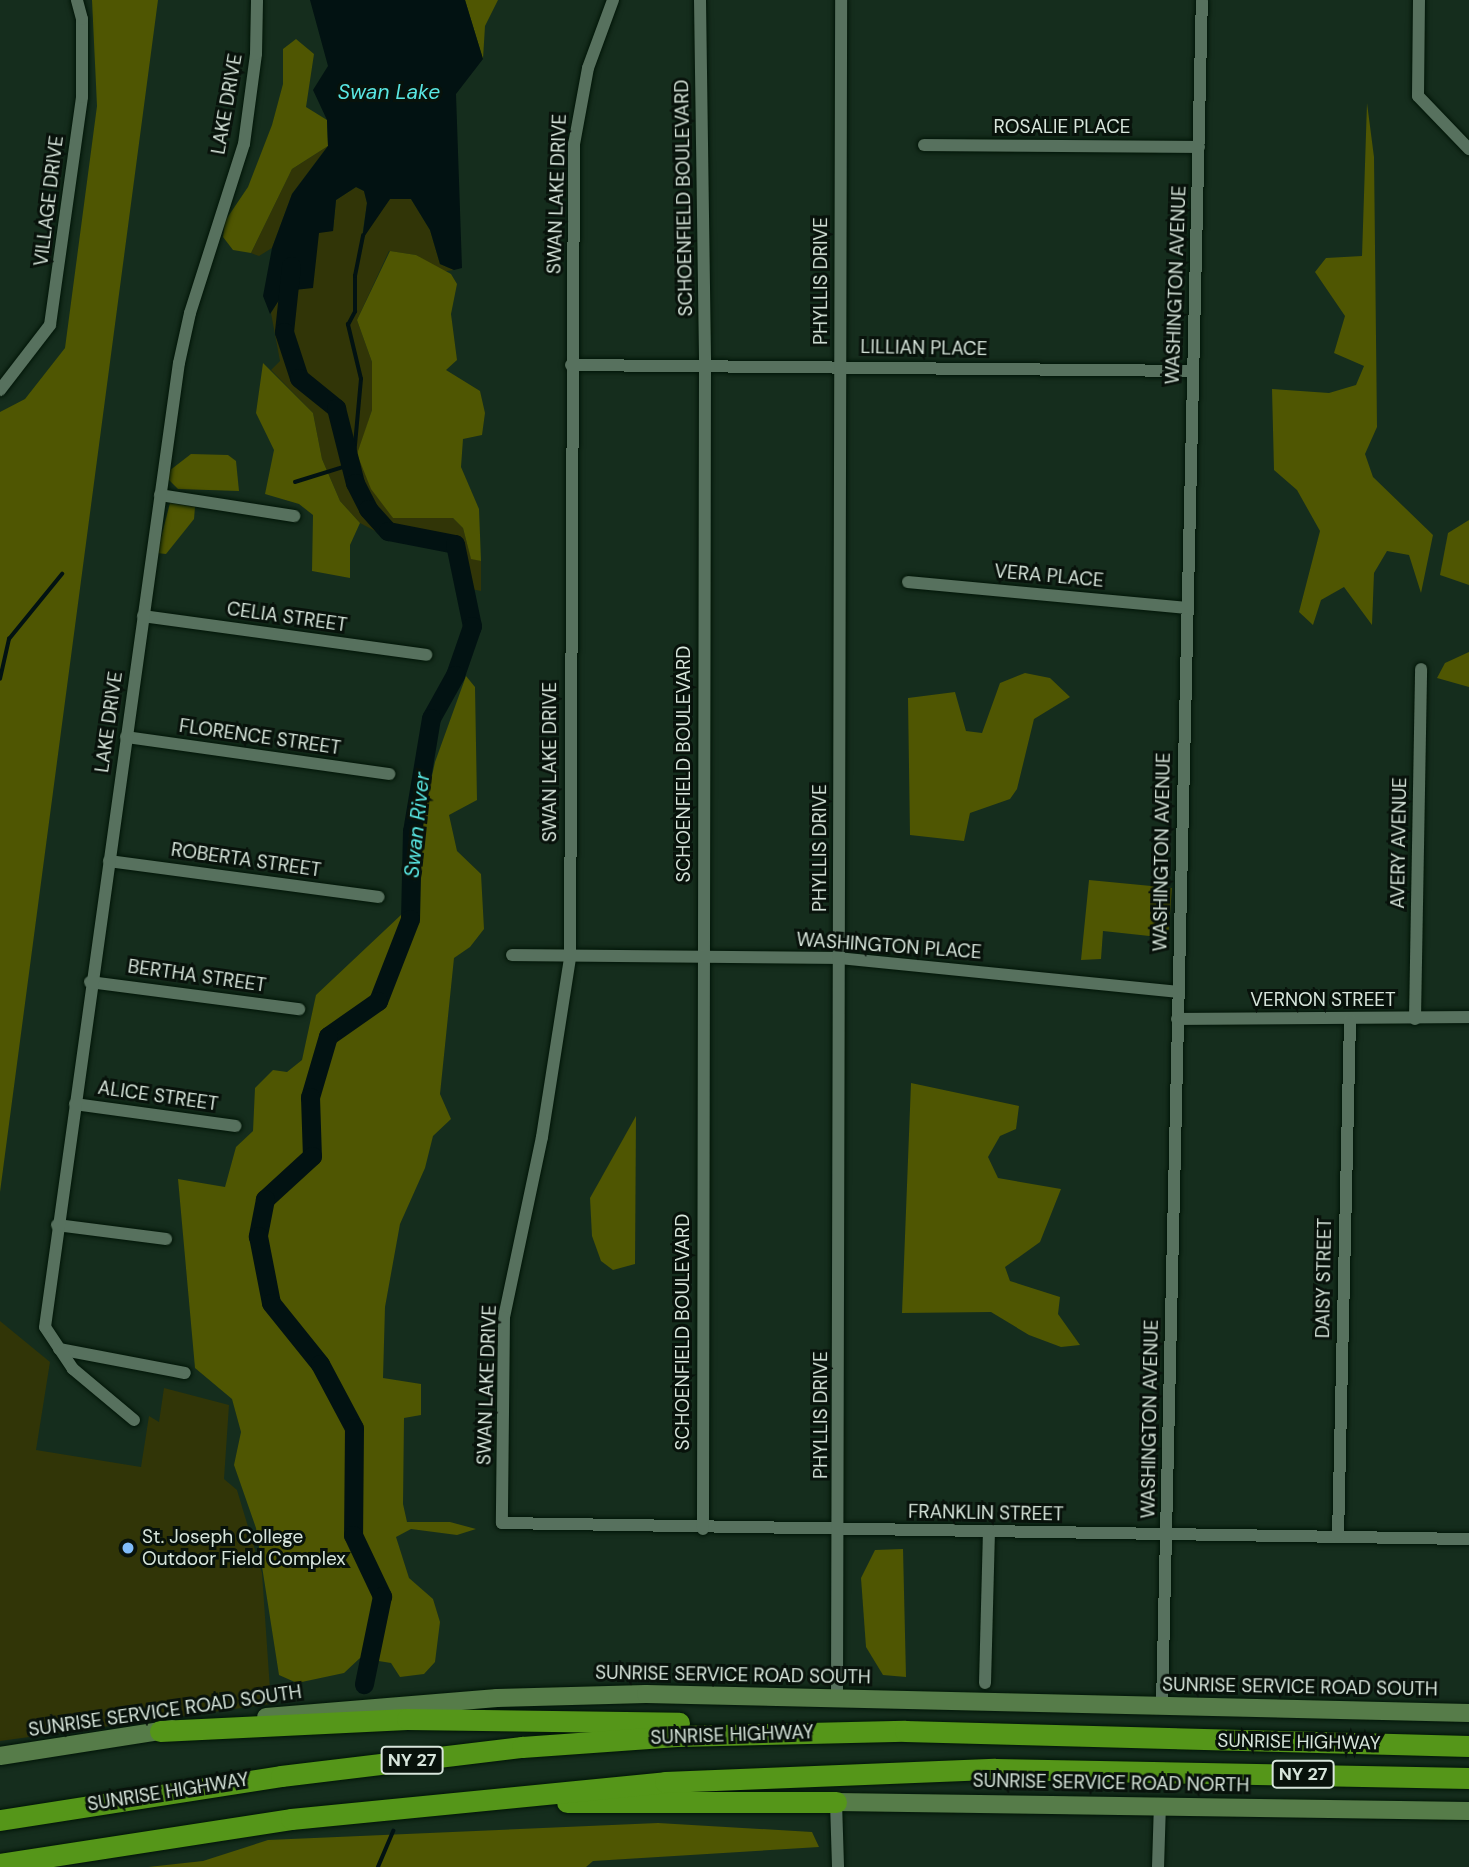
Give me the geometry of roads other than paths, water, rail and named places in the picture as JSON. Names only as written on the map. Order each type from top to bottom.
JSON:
[{"type":"highway","points":[[160,1731],[433,1719],[828,1731]]},
{"type":"highway","name":"SUNRISE HIGHWAY","points":[[0,1820],[268,1777],[522,1747],[828,1731],[1469,1746]]},
{"type":"highway","name":"SUNRISE HIGHWAY","points":[[0,1864],[228,1828],[453,1801],[665,1782],[916,1770],[1074,1769],[1469,1778]]},
{"type":"highway","points":[[453,1801],[836,1801]]},
{"type":"main road","name":"SUNRISE SERVICE ROAD SOUTH","points":[[0,1756],[160,1731],[332,1710],[497,1698],[837,1696],[1469,1713]]},
{"type":"main road","name":"SUNRISE SERVICE ROAD NORTH","points":[[836,1801],[1160,1804],[1469,1811]]},
{"type":"street","name":"VILLAGE DRIVE","points":[[0,390],[50,325],[82,97],[82,19],[76,0]]},
{"type":"street","name":"LAKE DRIVE","points":[[134,1420],[73,1369],[45,1327],[90,982],[160,495],[190,313],[244,144],[256,54],[257,0]]},
{"type":"street","name":"SWAN LAKE DRIVE","points":[[502,1523],[504,1317],[542,1137],[570,958],[574,144],[588,68],[613,0]]},
{"type":"street","name":"SCHOENFIELD BOULEVARD","points":[[700,0],[705,366],[703,1529]]},
{"type":"street","name":"PHYLLIS DRIVE","points":[[837,1696],[840,1530],[838,958],[841,0]]},
{"type":"street","name":"WASHINGTON AVENUE","points":[[1162,1705],[1202,0]]},
{"type":"street","points":[[1419,0],[1418,96],[1469,149]]},
{"type":"street","name":"ROSALIE PLACE","points":[[924,145],[1199,147]]},
{"type":"street","name":"LILLIAN PLACE","points":[[571,365],[1193,371]]},
{"type":"street","points":[[160,495],[294,516]]},
{"type":"street","name":"VERA PLACE","points":[[908,582],[1187,608]]},
{"type":"street","name":"CELIA STREET","points":[[143,616],[426,655]]},
{"type":"street","name":"AVERY AVENUE","points":[[1415,1019],[1421,669]]},
{"type":"street","name":"FLORENCE STREET","points":[[126,737],[389,774]]},
{"type":"street","name":"ROBERTA STREET","points":[[109,861],[379,897]]},
{"type":"street","name":"WASHINGTON PLACE","points":[[512,955],[570,958],[838,958],[1178,992]]},
{"type":"street","name":"BERTHA STREET","points":[[90,982],[299,1009]]},
{"type":"street","name":"VERNON STREET","points":[[1177,1019],[1350,1020],[1469,1017]]},
{"type":"street","name":"DAISY STREET","points":[[1338,1537],[1350,1020]]},
{"type":"street","name":"ALICE STREET","points":[[75,1104],[235,1126]]},
{"type":"street","points":[[58,1225],[166,1239]]},
{"type":"street","points":[[59,1349],[185,1373]]},
{"type":"street","name":"FRANKLIN STREET","points":[[502,1523],[703,1529],[1469,1539]]},
{"type":"street","points":[[985,1683],[989,1532]]},
{"type":"street","points":[[836,1801],[838,1867]]},
{"type":"street","points":[[1158,1867],[1160,1804]]},
{"type":"water","name":"Swan Lake","points":[[310,0],[465,0],[483,59],[456,94],[462,268],[454,270],[440,264],[430,230],[411,199],[390,199],[362,240],[367,203],[364,191],[356,187],[336,200],[333,231],[319,233],[313,288],[285,291],[270,314],[263,296],[272,248],[292,194],[328,146],[327,120],[313,90],[328,66]]},
{"type":"waterway","points":[[295,482],[350,465],[354,456],[361,379],[348,325],[355,312],[355,276],[363,236]]},
{"type":"waterway","name":"Swan River","points":[[291,266],[284,332],[299,378],[336,408],[355,483],[368,509],[388,531],[455,544],[472,626],[455,675],[431,718],[412,831],[410,919],[378,1001],[328,1036],[310,1097],[312,1156],[265,1199],[258,1236],[271,1303],[320,1364],[354,1428],[353,1535],[382,1596],[364,1684]]},
{"type":"waterway","points":[[0,679],[9,639],[62,574]]},
{"type":"waterway","name":"Swan River","points":[[378,1867],[393,1831]]},
{"type":"place","name":"St. Joseph College Outdoor Field Complex","points":[[128,1548]]}]
